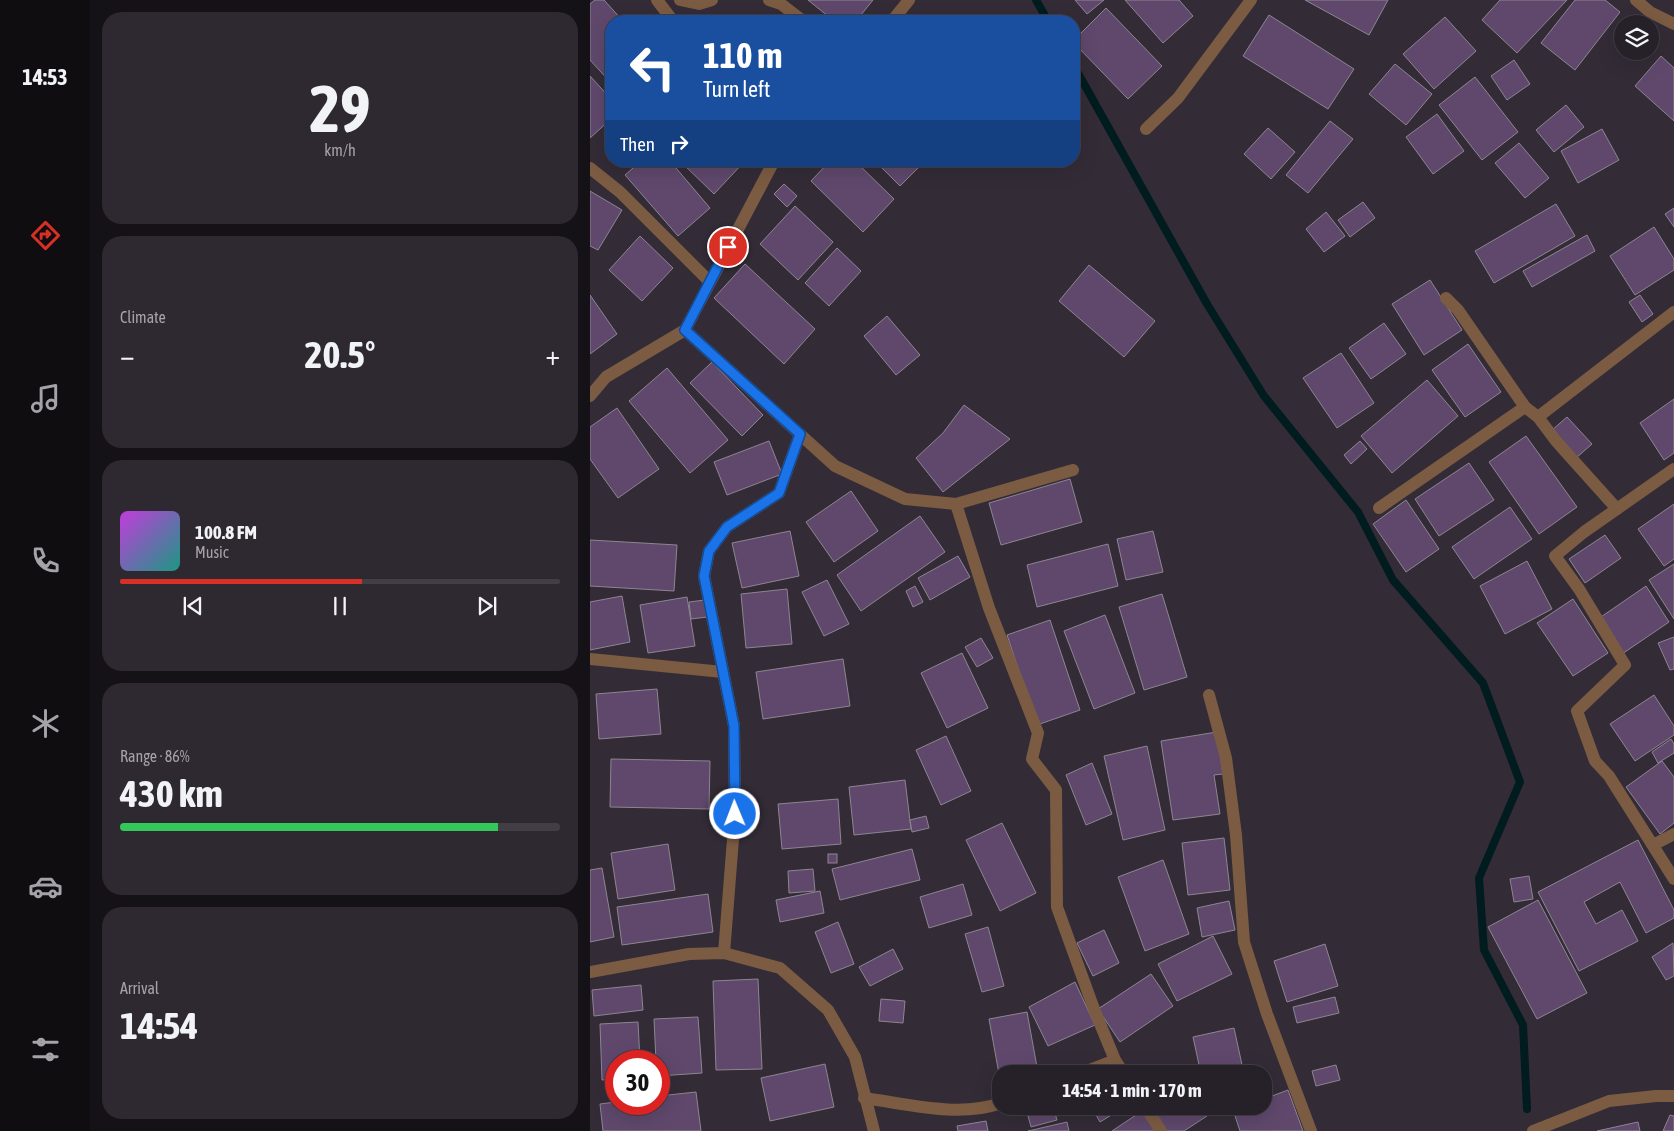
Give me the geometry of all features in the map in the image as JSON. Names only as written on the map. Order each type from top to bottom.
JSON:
[{"type":"street","points":[[658,1],[680,0],[699,4],[712,0]]},
{"type":"street","points":[[769,0],[781,4],[795,15]]},
{"type":"street","points":[[897,15],[909,0]]},
{"type":"street","points":[[1146,128],[1178,98],[1251,0]]},
{"type":"street","points":[[1636,0],[1650,12],[1674,24]]},
{"type":"street","points":[[658,1],[668,15]]},
{"type":"street","points":[[590,396],[606,377],[685,330],[771,167]]},
{"type":"street","points":[[590,168],[620,192],[710,282]]},
{"type":"street","points":[[1446,298],[1458,310],[1525,407],[1538,417],[1556,441],[1616,509]]},
{"type":"street","points":[[1538,417],[1674,312]]},
{"type":"street","points":[[685,330],[835,466],[905,500],[956,504],[1073,470]]},
{"type":"street","points":[[1380,508],[1525,407]]},
{"type":"street","points":[[724,952],[735,814],[734,726],[704,576],[709,551],[727,527],[779,493],[800,434]]},
{"type":"street","points":[[1674,468],[1584,532],[1555,556],[1579,590],[1625,666],[1577,711],[1595,761],[1609,776],[1674,879]]},
{"type":"street","points":[[956,504],[988,608],[1038,733],[1032,759],[1056,790],[1057,907],[1118,1065]]},
{"type":"street","points":[[590,659],[723,672]]},
{"type":"street","points":[[1209,695],[1227,768],[1236,835],[1244,942],[1267,1014],[1311,1131]]},
{"type":"street","points":[[1653,845],[1674,834]]},
{"type":"street","points":[[590,972],[689,954],[724,952],[780,968],[828,1010],[856,1056],[864,1098],[874,1131]]},
{"type":"street","points":[[1102,1065],[1115,1060]]},
{"type":"street","points":[[1532,1131],[1609,1101],[1674,1096]]},
{"type":"street","points":[[864,1098],[949,1110],[986,1108],[992,1106]]},
{"type":"street","points":[[1151,1115],[1161,1131]]},
{"type":"building","points":[[595,0],[604,0],[618,15],[605,15],[605,76],[590,60],[590,4]]},
{"type":"building","points":[[808,0],[873,0],[861,15],[827,15]]},
{"type":"building","points":[[1075,0],[1104,0],[1087,14]]},
{"type":"building","points":[[1125,0],[1179,0],[1193,16],[1163,43]]},
{"type":"building","points":[[1305,0],[1388,0],[1369,35]]},
{"type":"building","points":[[1500,0],[1567,0],[1517,53],[1482,20]]},
{"type":"building","points":[[1575,0],[1605,0],[1620,12],[1618,15],[1614,15],[1614,20],[1575,70],[1541,43]]},
{"type":"building","points":[[1106,8],[1162,66],[1128,99],[1080,49],[1080,34]]},
{"type":"building","points":[[1269,15],[1354,69],[1328,109],[1243,56]]},
{"type":"building","points":[[1445,17],[1476,51],[1434,89],[1403,54]]},
{"type":"building","points":[[1661,56],[1674,68],[1674,121],[1635,86]]},
{"type":"building","points":[[1514,60],[1530,84],[1507,100],[1491,76]]},
{"type":"building","points":[[1395,64],[1432,94],[1406,125],[1369,94]]},
{"type":"building","points":[[590,76],[605,92],[605,124],[590,138]]},
{"type":"building","points":[[1475,77],[1518,132],[1482,160],[1439,105]]},
{"type":"building","points":[[1566,105],[1584,127],[1554,152],[1536,130]]},
{"type":"building","points":[[1437,114],[1464,151],[1433,174],[1406,137]]},
{"type":"building","points":[[1330,121],[1353,139],[1308,193],[1286,175]]},
{"type":"building","points":[[1268,128],[1295,152],[1271,179],[1244,154]]},
{"type":"building","points":[[1602,129],[1619,160],[1578,183],[1561,151]]},
{"type":"building","points":[[1519,143],[1549,178],[1525,198],[1495,163]]},
{"type":"building","points":[[634,167],[675,167],[710,208],[678,236],[625,175]]},
{"type":"building","points":[[686,167],[739,167],[714,194]]},
{"type":"building","points":[[824,167],[861,167],[894,199],[863,232],[811,181]]},
{"type":"building","points":[[881,167],[919,167],[900,186]]},
{"type":"building","points":[[784,184],[797,196],[787,207],[774,194]]},
{"type":"building","points":[[590,191],[622,210],[598,250],[590,246]]},
{"type":"building","points":[[1363,202],[1375,218],[1350,237],[1338,220]]},
{"type":"building","points":[[1556,204],[1575,236],[1494,283],[1475,251]]},
{"type":"building","points":[[795,206],[833,242],[798,280],[760,244]]},
{"type":"building","points":[[1674,208],[1674,227],[1665,214]]},
{"type":"building","points":[[1326,212],[1345,236],[1324,252],[1306,229]]},
{"type":"building","points":[[1654,227],[1674,259],[1674,270],[1635,295],[1610,256]]},
{"type":"building","points":[[1587,235],[1595,251],[1532,287],[1523,271]]},
{"type":"building","points":[[640,236],[673,268],[642,301],[609,270]]},
{"type":"building","points":[[837,248],[861,271],[829,306],[805,283]]},
{"type":"building","points":[[745,264],[815,329],[784,364],[714,298]]},
{"type":"building","points":[[1089,265],[1155,321],[1124,357],[1059,301]]},
{"type":"building","points":[[1430,280],[1462,330],[1424,355],[1392,304]]},
{"type":"building","points":[[590,295],[617,334],[590,354]]},
{"type":"building","points":[[1640,295],[1653,314],[1642,322],[1629,302]]},
{"type":"building","points":[[887,316],[920,355],[896,375],[864,336]]},
{"type":"building","points":[[1384,323],[1406,354],[1371,379],[1349,348]]},
{"type":"building","points":[[1468,344],[1501,392],[1465,417],[1432,370]]},
{"type":"building","points":[[1341,353],[1374,403],[1337,428],[1303,378]]},
{"type":"building","points":[[712,362],[763,415],[742,436],[690,383]]},
{"type":"building","points":[[667,368],[728,440],[690,473],[629,401]]},
{"type":"building","points":[[1427,380],[1458,416],[1392,473],[1361,436]]},
{"type":"building","points":[[1674,399],[1674,453],[1664,460],[1640,423]]},
{"type":"building","points":[[964,405],[1010,439],[943,492],[916,458],[943,433]]},
{"type":"building","points":[[617,408],[659,469],[618,498],[590,459],[590,427]]},
{"type":"building","points":[[1567,417],[1592,444],[1576,458],[1551,431]]},
{"type":"building","points":[[1526,436],[1577,507],[1539,534],[1489,462]]},
{"type":"building","points":[[769,441],[782,474],[727,495],[714,462]]},
{"type":"building","points":[[1360,441],[1367,449],[1351,464],[1344,455]]},
{"type":"building","points":[[1469,463],[1494,500],[1439,536],[1415,499]]},
{"type":"building","points":[[1070,479],[1082,522],[1001,545],[989,503]]},
{"type":"building","points":[[851,491],[878,531],[834,562],[806,522]]},
{"type":"building","points":[[1406,500],[1439,549],[1406,572],[1373,524]]},
{"type":"building","points":[[1674,504],[1674,559],[1664,566],[1638,529]]},
{"type":"building","points":[[1510,507],[1532,539],[1474,579],[1452,547]]},
{"type":"building","points":[[920,516],[945,552],[861,611],[837,575]]},
{"type":"building","points":[[790,531],[799,576],[742,588],[732,543]]},
{"type":"building","points":[[1153,531],[1163,572],[1126,580],[1117,539]]},
{"type":"building","points":[[1605,535],[1621,558],[1585,583],[1569,559]]},
{"type":"building","points":[[590,540],[677,545],[674,591],[590,586]]},
{"type":"building","points":[[1108,544],[1118,586],[1037,607],[1027,565]]},
{"type":"building","points":[[958,556],[970,577],[930,600],[918,578]]},
{"type":"building","points":[[1527,561],[1552,609],[1505,634],[1480,586]]},
{"type":"building","points":[[1674,564],[1674,619],[1649,580]]},
{"type":"building","points":[[827,580],[849,624],[824,636],[802,592]]},
{"type":"building","points":[[915,586],[923,602],[913,607],[906,591]]},
{"type":"building","points":[[1646,586],[1669,622],[1622,654],[1598,619]]},
{"type":"building","points":[[787,589],[792,644],[746,648],[741,594]]},
{"type":"building","points":[[1162,594],[1187,677],[1144,690],[1119,607]]},
{"type":"building","points":[[622,596],[630,642],[590,650],[590,602]]},
{"type":"building","points":[[687,597],[695,646],[648,653],[640,605]]},
{"type":"building","points":[[1573,599],[1608,653],[1573,676],[1537,623]]},
{"type":"building","points":[[705,600],[707,617],[691,619],[689,602]]},
{"type":"building","points":[[1105,615],[1135,693],[1094,709],[1064,631]]},
{"type":"building","points":[[1050,620],[1080,710],[1037,725],[1007,635]]},
{"type":"building","points":[[1674,637],[1674,669],[1670,670],[1658,643]]},
{"type":"building","points":[[981,638],[993,658],[977,667],[965,647]]},
{"type":"building","points":[[962,653],[988,708],[947,728],[921,673]]},
{"type":"building","points":[[843,659],[850,706],[763,719],[756,672]]},
{"type":"building","points":[[657,689],[661,734],[599,739],[596,694]]},
{"type":"building","points":[[1654,695],[1674,726],[1674,735],[1635,761],[1610,724]]},
{"type":"building","points":[[1217,732],[1223,774],[1214,775],[1220,814],[1173,820],[1161,741]]},
{"type":"building","points":[[946,736],[971,791],[941,805],[916,750]]},
{"type":"building","points":[[1671,739],[1674,744],[1674,753],[1658,763],[1652,752]]},
{"type":"building","points":[[1147,746],[1165,830],[1123,840],[1104,756]]},
{"type":"building","points":[[611,759],[710,761],[709,809],[610,807]]},
{"type":"building","points":[[1662,761],[1674,777],[1674,823],[1660,834],[1626,787]]},
{"type":"building","points":[[1092,763],[1112,814],[1086,825],[1066,775]]},
{"type":"building","points":[[905,780],[911,829],[854,835],[849,787]]},
{"type":"building","points":[[838,799],[841,844],[782,849],[778,804]]},
{"type":"building","points":[[926,816],[929,828],[912,832],[910,820]]},
{"type":"building","points":[[1002,823],[1036,893],[1000,911],[966,840]]},
{"type":"building","points":[[1224,838],[1230,890],[1188,895],[1182,843]]},
{"type":"building","points":[[1638,840],[1674,910],[1674,918],[1646,933],[1620,882],[1584,902],[1596,924],[1622,910],[1638,941],[1579,971],[1538,892]]},
{"type":"building","points":[[668,844],[675,890],[618,899],[611,853]]},
{"type":"building","points":[[912,849],[920,880],[840,900],[832,869]]},
{"type":"building","points":[[828,854],[837,854],[837,863],[828,863]]},
{"type":"building","points":[[1163,860],[1189,934],[1145,951],[1118,877]]},
{"type":"building","points":[[602,868],[614,937],[590,942],[590,870]]},
{"type":"building","points":[[813,869],[815,891],[789,893],[788,871]]},
{"type":"building","points":[[1529,876],[1533,899],[1514,902],[1510,879]]},
{"type":"building","points":[[963,884],[972,915],[929,928],[920,897]]},
{"type":"building","points":[[820,891],[824,913],[780,922],[776,900]]},
{"type":"building","points":[[708,894],[713,932],[622,945],[617,907]]},
{"type":"building","points":[[1538,900],[1587,993],[1537,1019],[1488,927]]},
{"type":"building","points":[[1229,901],[1235,930],[1202,937],[1197,908]]},
{"type":"building","points":[[838,922],[854,964],[831,973],[815,932]]},
{"type":"building","points":[[988,927],[1004,986],[982,992],[965,934]]},
{"type":"building","points":[[1104,930],[1119,963],[1093,976],[1077,943]]},
{"type":"building","points":[[1213,936],[1232,974],[1177,1001],[1158,964]]},
{"type":"building","points":[[1673,943],[1674,976],[1666,980],[1652,957]]},
{"type":"building","points":[[1325,944],[1338,986],[1287,1002],[1274,961]]},
{"type":"building","points":[[893,949],[903,969],[870,986],[859,967]]},
{"type":"building","points":[[1151,974],[1173,1006],[1120,1042],[1098,1009]]},
{"type":"building","points":[[758,979],[762,1069],[716,1070],[713,981]]},
{"type":"building","points":[[1075,982],[1095,1025],[1048,1046],[1029,1007]]},
{"type":"building","points":[[641,985],[643,1010],[594,1016],[592,990]]},
{"type":"building","points":[[1335,997],[1339,1013],[1297,1023],[1293,1007]]},
{"type":"building","points":[[881,999],[905,1001],[903,1023],[879,1021]]},
{"type":"building","points":[[1027,1012],[1037,1065],[997,1065],[989,1019]]},
{"type":"building","points":[[698,1017],[702,1073],[670,1075],[670,1050],[655,1050],[654,1019]]},
{"type":"building","points":[[638,1022],[639,1050],[605,1050],[605,1080],[602,1080],[600,1024]]},
{"type":"building","points":[[1234,1028],[1242,1065],[1199,1065],[1193,1037]]},
{"type":"building","points":[[825,1064],[834,1107],[770,1121],[761,1078]]},
{"type":"building","points":[[1336,1065],[1340,1080],[1316,1086],[1312,1071]]},
{"type":"building","points":[[1288,1090],[1303,1131],[1240,1131],[1235,1115],[1272,1115],[1272,1096]]},
{"type":"building","points":[[696,1092],[701,1131],[603,1131],[600,1104],[605,1103],[605,1115],[670,1115],[670,1095]]},
{"type":"building","points":[[1028,1115],[1056,1115],[1057,1120],[1031,1127]]},
{"type":"building","points":[[1096,1115],[1111,1115],[1100,1122]]},
{"type":"building","points":[[1136,1115],[1145,1115],[1156,1131],[1112,1131]]},
{"type":"building","points":[[1153,1115],[1207,1116],[1184,1131],[1163,1131]]},
{"type":"building","points":[[1670,1115],[1674,1116],[1674,1131],[1663,1131]]},
{"type":"building","points":[[986,1121],[988,1131],[958,1131],[957,1126]]},
{"type":"building","points":[[1067,1122],[1069,1131],[1028,1131]]},
{"type":"building","points":[[1638,1122],[1640,1131],[1597,1131]]},
{"type":"waterway","points":[[1036,0],[1045,15]]},
{"type":"waterway","points":[[1080,77],[1207,304],[1264,396],[1358,512],[1393,580],[1483,683],[1520,782],[1479,878],[1484,950],[1523,1025],[1527,1109]]},
{"type":"route","points":[[728,247],[685,330],[800,434],[779,493],[727,527],[709,551],[704,576],[734,726],[735,814]]}]
